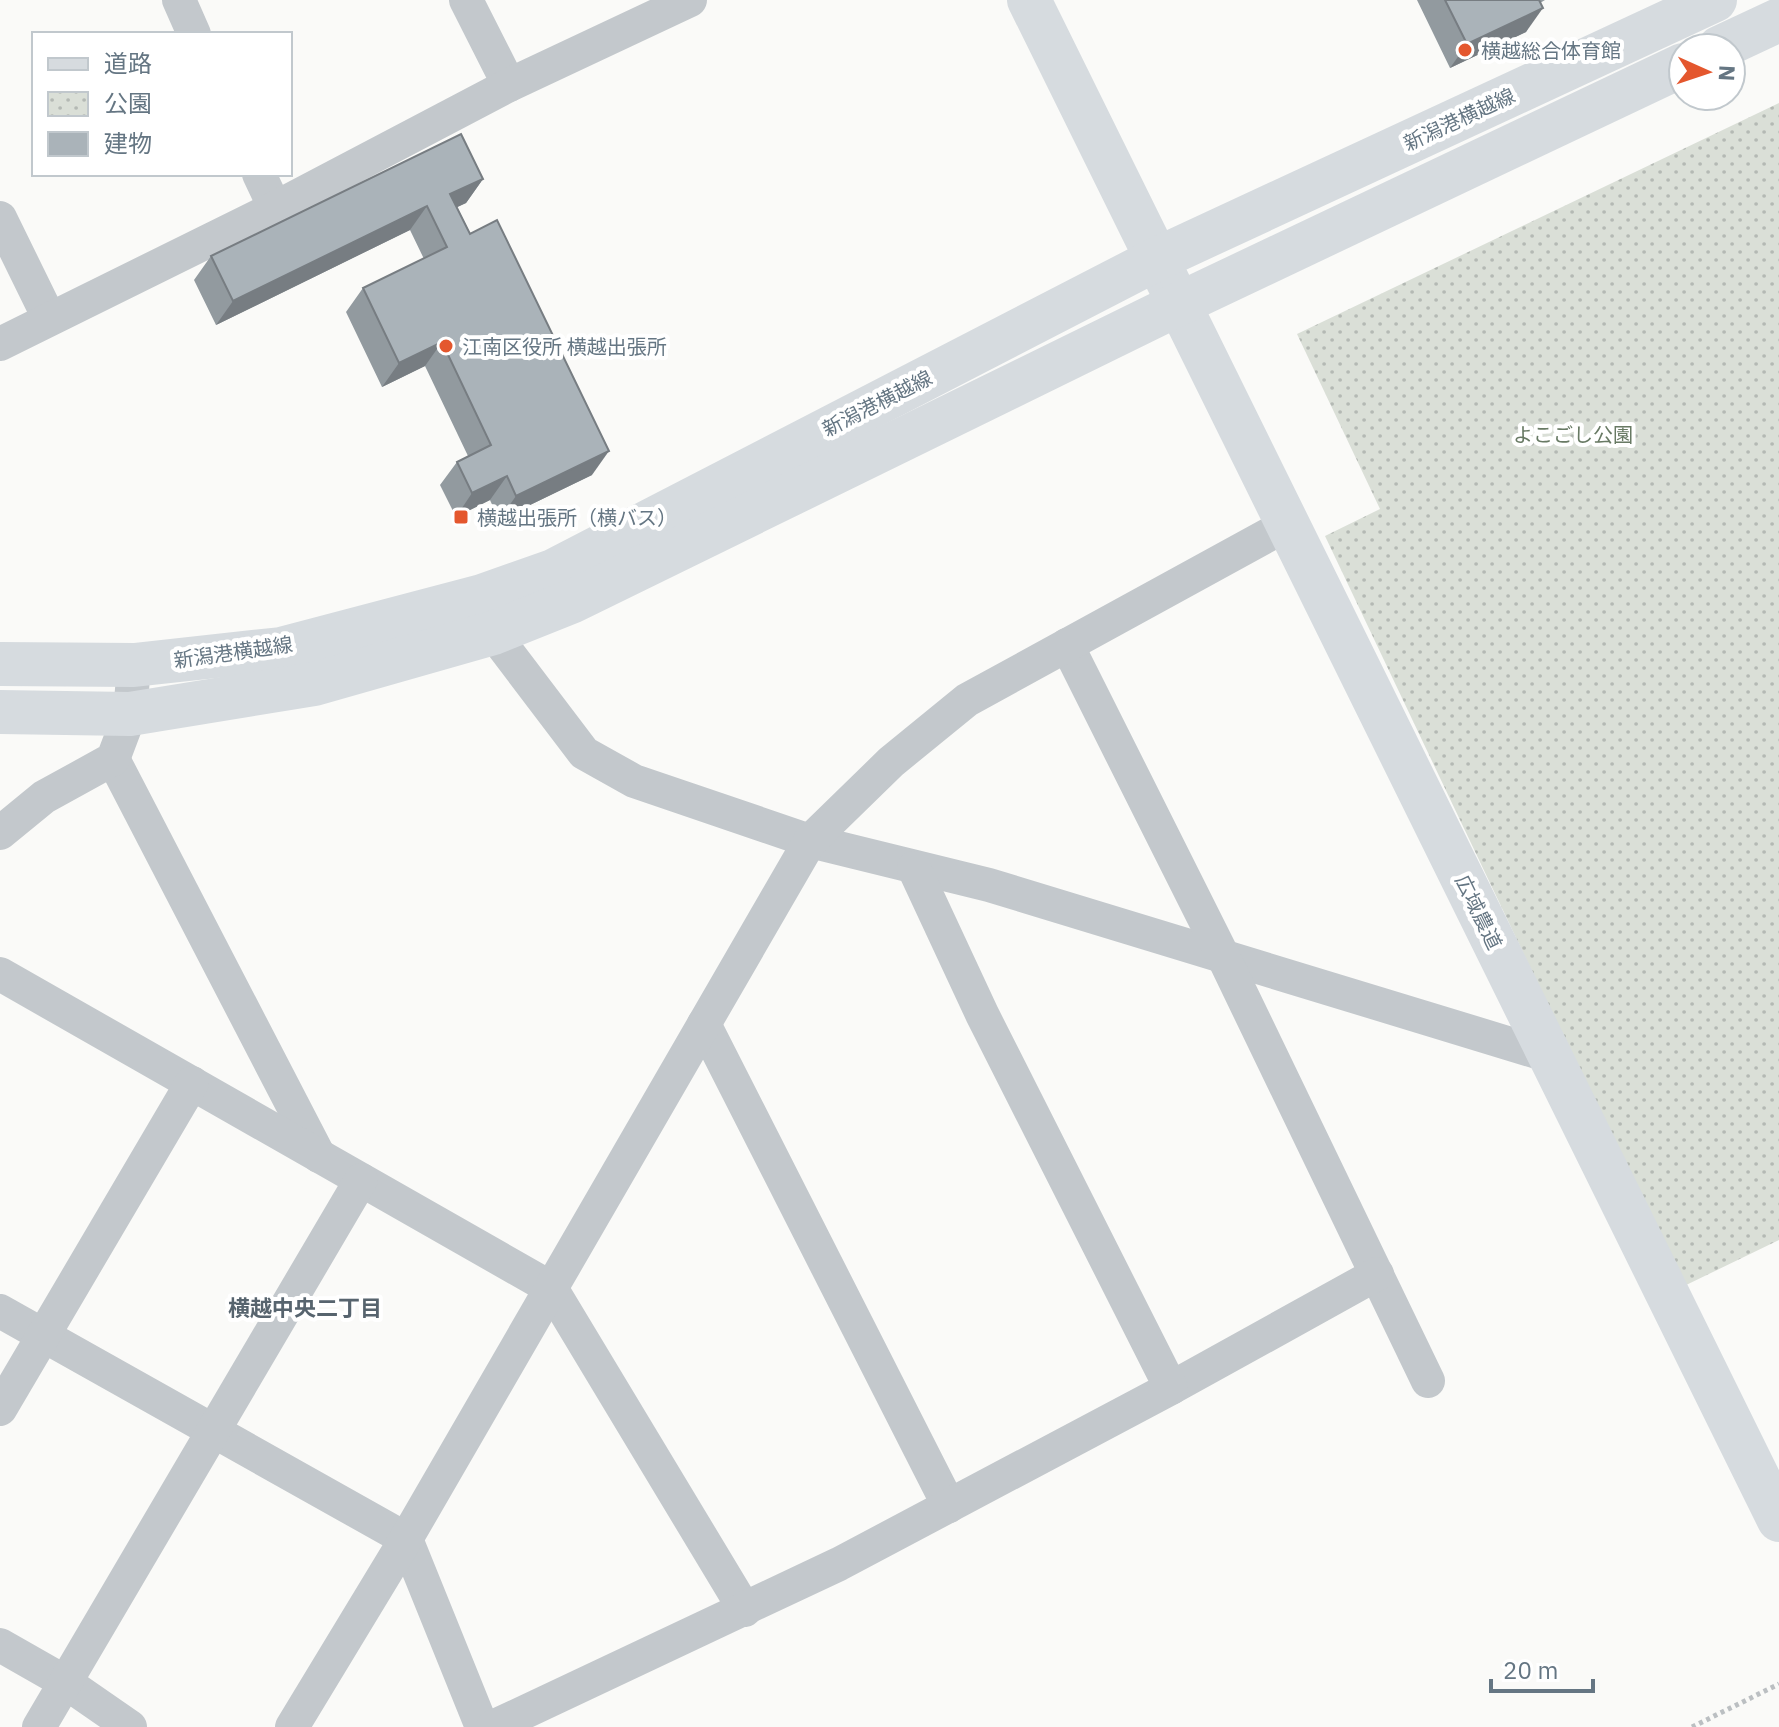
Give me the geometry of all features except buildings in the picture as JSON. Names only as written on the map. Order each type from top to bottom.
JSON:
[{"type":"main road","name":"広域農道","points":[[1029,0],[1779,1520]]},
{"type":"main road","name":"新潟港横越線","points":[[0,712],[130,714],[314,684],[488,615],[553,571],[1157,259],[1715,0]]},
{"type":"main road","points":[[1747,35],[1779,20]]},
{"type":"main road","name":"新潟港横越線","points":[[0,664],[134,665],[281,649],[573,601],[1179,304],[1667,73]]},
{"type":"street","points":[[179,0],[193,32]]},
{"type":"street","points":[[466,0],[509,85]]},
{"type":"street","points":[[0,344],[275,208],[509,85],[690,0]]},
{"type":"street","points":[[260,176],[275,208]]},
{"type":"street","points":[[0,218],[49,318]]},
{"type":"street","points":[[292,1727],[406,1539],[810,841],[891,762],[967,700],[1288,524]]},
{"type":"street","points":[[488,615],[584,753],[634,781],[810,841],[989,885],[1550,1056]]},
{"type":"street","points":[[1067,645],[1223,956],[1428,1381]]},
{"type":"street","points":[[0,833],[44,797],[113,759],[130,714],[134,665]]},
{"type":"street","points":[[113,759],[319,1156]]},
{"type":"street","points":[[914,868],[982,1014],[1171,1388]]},
{"type":"street","points":[[0,974],[551,1288],[745,1610]]},
{"type":"street","points":[[704,1024],[949,1506]]},
{"type":"street","points":[[0,1409],[192,1083]]},
{"type":"street","points":[[39,1727],[361,1180]]},
{"type":"street","points":[[493,1727],[745,1610],[949,1506],[1377,1274]]},
{"type":"street","points":[[0,1311],[406,1539],[482,1727]]},
{"type":"street","points":[[0,1645],[65,1682],[130,1727]]},
{"type":"path","points":[[1692,1727],[1779,1684]]},
{"type":"green space","name":"よこごし公園","points":[[1779,103],[1779,1240],[1682,1287],[1325,536],[1380,509],[1297,334]]},
{"type":"place","name":"横越総合体育館","points":[[1465,50]]},
{"type":"place","name":"江南区役所 横越出張所","points":[[446,346]]},
{"type":"place","name":"横越出張所（横バス）","points":[[461,517]]},
{"type":"district","name":"横越中央二丁目","points":[[305,1307]]}]
